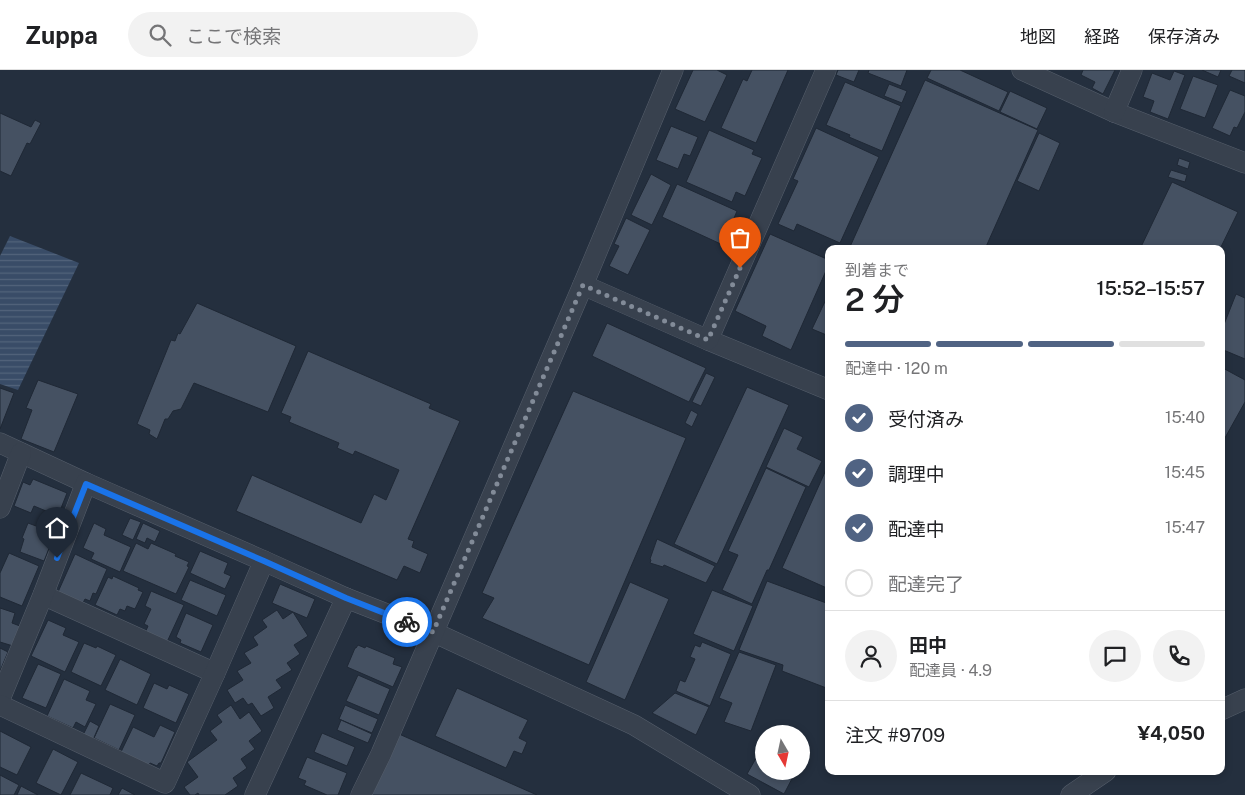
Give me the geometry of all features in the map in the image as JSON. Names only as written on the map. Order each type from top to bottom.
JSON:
[{"type":"street","points":[[361,795],[381,754],[674,70]]},
{"type":"street","points":[[708,340],[826,70]]},
{"type":"street","points":[[1022,70],[1114,112],[1245,163]]},
{"type":"street","points":[[1114,112],[1132,70]]},
{"type":"street","points":[[583,285],[825,388]]},
{"type":"street","points":[[0,443],[86,484],[346,598],[433,632],[634,725],[750,795]]},
{"type":"street","points":[[0,508],[21,452]]},
{"type":"street","points":[[0,699],[86,484]]},
{"type":"street","points":[[0,706],[166,789],[264,561]]},
{"type":"street","points":[[43,595],[215,673]]},
{"type":"street","points":[[255,795],[346,598]]},
{"type":"street","points":[[1225,708],[1245,699]]},
{"type":"street","points":[[1071,795],[1100,775]]},
{"type":"water","points":[[10,236],[79,263],[18,390],[0,384],[0,256]]},
{"type":"building","points":[[693,70],[717,70],[727,75],[705,122],[675,109]]},
{"type":"building","points":[[752,70],[788,70],[756,143],[721,128],[743,79],[747,81]]},
{"type":"building","points":[[838,70],[859,70],[854,82],[836,75]]},
{"type":"building","points":[[869,70],[907,70],[901,86],[868,73]]},
{"type":"building","points":[[931,70],[960,70],[1008,92],[999,111],[927,78]]},
{"type":"building","points":[[1083,70],[1115,70],[1103,94],[1092,88],[1095,82],[1081,75]]},
{"type":"building","points":[[1202,70],[1221,70],[1218,77]]},
{"type":"building","points":[[1232,70],[1245,70],[1245,83],[1229,76]]},
{"type":"building","points":[[1174,71],[1185,75],[1168,119],[1150,112],[1154,101],[1143,97],[1152,73],[1170,80]]},
{"type":"building","points":[[1193,76],[1218,85],[1205,118],[1180,109]]},
{"type":"building","points":[[925,80],[1038,130],[987,245],[851,245]]},
{"type":"building","points":[[845,82],[901,106],[882,151],[826,125]]},
{"type":"building","points":[[889,84],[907,91],[902,103],[884,96]]},
{"type":"building","points":[[1230,90],[1245,96],[1245,112],[1237,128],[1234,127],[1230,136],[1212,128]]},
{"type":"building","points":[[1010,91],[1047,108],[1037,129],[1000,112]]},
{"type":"building","points":[[0,113],[31,127],[35,120],[41,123],[30,144],[27,143],[11,176],[0,171]]},
{"type":"building","points":[[671,126],[698,137],[690,156],[684,154],[678,169],[656,160]]},
{"type":"building","points":[[816,128],[879,157],[840,243],[797,224],[794,231],[778,224],[798,181],[793,179]]},
{"type":"building","points":[[709,130],[754,150],[752,154],[762,158],[745,196],[736,192],[732,202],[686,182]]},
{"type":"building","points":[[1039,133],[1060,143],[1039,191],[1017,181]]},
{"type":"building","points":[[1179,158],[1190,162],[1188,169],[1177,165]]},
{"type":"building","points":[[1171,170],[1187,175],[1185,182],[1168,177]]},
{"type":"building","points":[[651,174],[671,185],[652,225],[631,215]]},
{"type":"building","points":[[1172,182],[1238,212],[1222,245],[1142,245]]},
{"type":"building","points":[[677,184],[737,211],[723,245],[662,217]]},
{"type":"building","points":[[626,218],[650,230],[628,275],[609,266],[619,246],[614,244]]},
{"type":"building","points":[[770,234],[825,258],[825,273],[791,350],[762,336],[766,326],[735,311]]},
{"type":"building","points":[[1236,294],[1245,298],[1245,359],[1225,351],[1225,322]]},
{"type":"building","points":[[825,301],[825,334],[812,329]]},
{"type":"building","points":[[197,303],[296,346],[268,412],[194,383],[181,409],[173,411],[168,419],[165,419],[157,439],[149,434],[150,430],[137,424],[171,340],[175,341],[178,333],[180,334]]},
{"type":"building","points":[[607,323],[706,368],[689,402],[592,356]]},
{"type":"building","points":[[308,351],[431,404],[429,408],[460,421],[408,539],[414,541],[412,547],[428,554],[420,573],[404,566],[397,580],[236,511],[252,475],[361,523],[374,494],[386,500],[399,470],[355,451],[353,455],[337,448],[339,443],[289,422],[291,417],[281,413]]},
{"type":"building","points":[[1225,369],[1245,380],[1245,402],[1225,438]]},
{"type":"building","points":[[706,373],[715,377],[701,406],[692,402]]},
{"type":"building","points":[[38,380],[78,394],[54,452],[21,439],[32,410],[26,408]]},
{"type":"building","points":[[747,387],[789,405],[717,564],[674,544]]},
{"type":"building","points":[[0,388],[14,393],[0,429]]},
{"type":"building","points":[[573,391],[686,438],[589,665],[482,618],[494,598],[482,593]]},
{"type":"building","points":[[691,410],[698,414],[692,427],[685,423]]},
{"type":"building","points":[[784,428],[803,437],[797,449],[822,461],[809,487],[766,467]]},
{"type":"building","points":[[766,468],[806,487],[752,604],[722,590],[738,555],[728,551]]},
{"type":"building","points":[[825,472],[825,587],[782,568]]},
{"type":"building","points":[[33,479],[67,493],[58,516],[34,506],[31,513],[14,506],[23,482],[30,485]]},
{"type":"building","points":[[130,518],[141,522],[133,540],[122,535]]},
{"type":"building","points":[[28,523],[55,533],[44,561],[20,552],[24,539],[22,538]]},
{"type":"building","points":[[94,523],[106,529],[104,535],[131,547],[120,572],[91,559],[94,553],[83,548]]},
{"type":"building","points":[[143,523],[160,531],[155,542],[147,538],[145,543],[136,539]]},
{"type":"building","points":[[657,539],[715,566],[706,583],[664,565],[663,567],[650,563]]},
{"type":"building","points":[[136,543],[148,549],[151,543],[189,562],[187,566],[189,567],[176,594],[123,571]]},
{"type":"building","points":[[200,551],[228,563],[224,573],[231,576],[225,589],[190,573]]},
{"type":"building","points":[[9,553],[39,566],[22,606],[0,597],[0,573]]},
{"type":"building","points":[[75,554],[107,569],[96,594],[93,593],[90,601],[85,599],[83,603],[58,592]]},
{"type":"building","points":[[113,576],[139,588],[138,590],[143,592],[135,609],[127,606],[125,611],[120,609],[117,615],[95,605],[108,577],[112,579]]},
{"type":"building","points":[[190,580],[226,595],[217,616],[181,600]]},
{"type":"building","points":[[767,581],[825,603],[825,687],[782,671],[783,665],[739,650]]},
{"type":"building","points":[[630,582],[669,599],[625,700],[586,682]]},
{"type":"building","points":[[280,584],[315,599],[307,618],[272,603]]},
{"type":"building","points":[[712,590],[753,606],[734,651],[693,634]]},
{"type":"building","points":[[151,591],[184,605],[167,642],[145,633],[148,626],[144,624],[151,609],[145,606]]},
{"type":"building","points":[[0,608],[15,613],[12,623],[20,626],[13,646],[0,642]]},
{"type":"building","points":[[277,610],[283,619],[293,612],[308,636],[294,645],[300,654],[287,663],[292,670],[276,680],[282,688],[268,697],[274,708],[261,716],[252,703],[248,705],[243,698],[235,703],[227,690],[243,680],[237,671],[251,663],[244,653],[258,645],[253,637],[267,627],[262,620]]},
{"type":"building","points":[[186,613],[213,625],[201,652],[180,643],[181,640],[176,637]]},
{"type":"building","points":[[48,620],[66,628],[63,635],[79,642],[65,672],[31,656]]},
{"type":"building","points":[[702,642],[731,654],[710,706],[676,691],[680,680],[685,682],[695,659],[690,657],[695,645],[700,647]]},
{"type":"building","points":[[84,643],[96,648],[97,646],[116,655],[101,686],[71,672]]},
{"type":"building","points":[[358,645],[365,648],[366,646],[395,658],[393,664],[402,667],[393,687],[347,667]]},
{"type":"building","points":[[0,648],[8,652],[0,671]]},
{"type":"building","points":[[739,652],[776,665],[751,731],[724,722],[732,703],[719,698]]},
{"type":"building","points":[[120,659],[151,674],[137,705],[105,690]]},
{"type":"building","points":[[38,664],[61,674],[46,708],[22,698]]},
{"type":"building","points":[[358,675],[390,689],[379,715],[346,701]]},
{"type":"building","points":[[64,679],[90,691],[86,700],[96,704],[85,727],[76,722],[73,728],[47,716]]},
{"type":"building","points":[[154,683],[167,689],[169,685],[189,694],[176,723],[143,708]]},
{"type":"building","points":[[457,688],[528,720],[519,738],[527,742],[522,754],[514,751],[506,768],[435,736]]},
{"type":"building","points":[[675,693],[709,707],[696,735],[652,713]]},
{"type":"building","points":[[110,704],[135,715],[119,750],[94,738]]},
{"type":"building","points":[[231,705],[240,719],[249,712],[262,731],[249,741],[255,749],[241,759],[247,768],[233,778],[238,786],[225,795],[199,795],[198,793],[190,795],[184,787],[198,777],[187,762],[217,740],[210,731],[222,722],[217,715]]},
{"type":"building","points":[[345,705],[378,719],[372,733],[339,719]]},
{"type":"building","points":[[341,720],[372,734],[368,743],[337,730]]},
{"type":"building","points":[[90,721],[99,726],[92,742],[82,737]]},
{"type":"building","points":[[160,725],[175,732],[161,763],[157,766],[150,763],[148,767],[120,754],[133,727],[154,737]]},
{"type":"building","points":[[0,731],[31,747],[17,775],[0,767]]},
{"type":"building","points":[[322,733],[355,747],[347,766],[314,752]]},
{"type":"building","points":[[399,734],[537,795],[370,795]]},
{"type":"building","points":[[53,749],[78,762],[61,795],[36,783]]},
{"type":"building","points":[[307,757],[347,773],[338,795],[327,795],[304,785],[306,781],[298,778]]},
{"type":"building","points":[[755,760],[755,778],[747,774]]},
{"type":"building","points":[[81,773],[113,788],[110,795],[70,795]]},
{"type":"building","points":[[0,775],[19,785],[14,795],[0,795]]},
{"type":"building","points":[[758,780],[791,780],[784,794]]},
{"type":"building","points":[[21,786],[38,795],[17,795]]},
{"type":"building","points":[[122,788],[135,795],[118,795]]},
{"type":"way so far","points":[[407,622],[433,632],[583,285],[708,340],[740,268]]},
{"type":"route","points":[[57,558],[86,484],[346,598],[407,622]]}]
